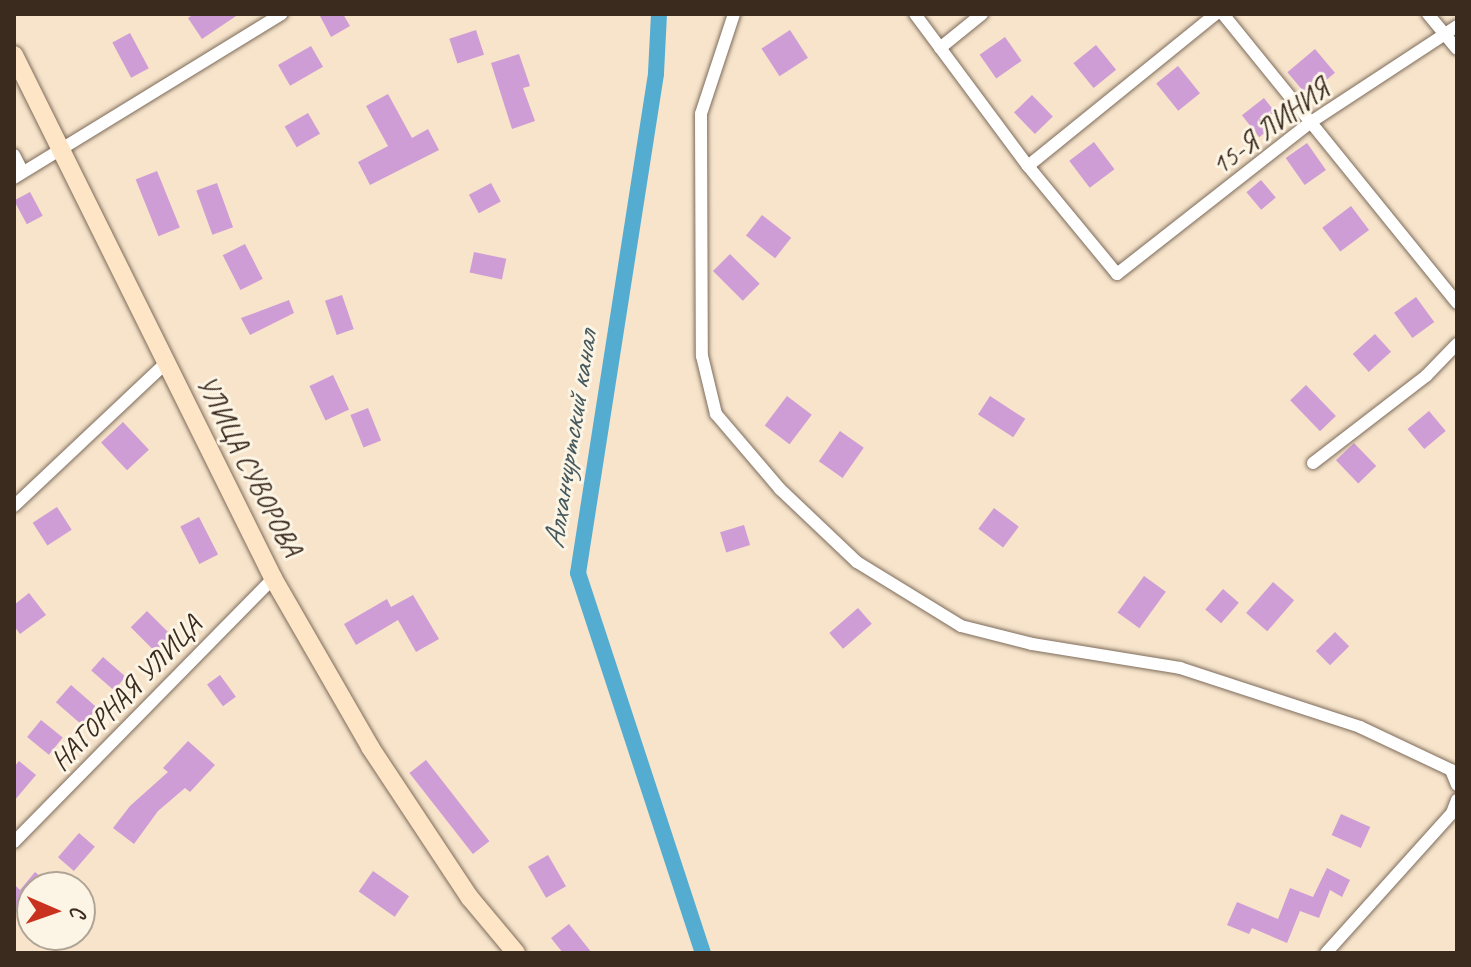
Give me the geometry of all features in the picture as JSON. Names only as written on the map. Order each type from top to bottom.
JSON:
[{"type":"main road","name":"УЛИЦА СУВОРОВА","points":[[14,55],[273,578],[370,747],[463,887],[516,953]]},
{"type":"street","points":[[14,155],[18,175],[282,14]]},
{"type":"street","points":[[734,14],[701,114],[702,356],[716,414],[780,489],[857,562],[961,626],[1032,644],[1180,668],[1360,727],[1451,770],[1457,785]]},
{"type":"street","points":[[915,14],[1028,166],[1216,14]]},
{"type":"street","points":[[940,48],[982,14]]},
{"type":"street","points":[[1223,14],[1457,303]]},
{"type":"street","points":[[1428,14],[1457,49]]},
{"type":"street","name":"15-Я ЛИНИЯ","points":[[1028,166],[1117,274],[1311,122],[1457,26]]},
{"type":"street","points":[[1313,463],[1426,376],[1457,344]]},
{"type":"street","points":[[14,506],[166,363]]},
{"type":"street","name":"НАГОРНАЯ УЛИЦА","points":[[14,842],[273,578]]},
{"type":"street","points":[[1326,953],[1455,811],[1457,800]]},
{"type":"building","points":[[194,14],[239,14],[202,39],[188,18]]},
{"type":"building","points":[[319,14],[343,14],[350,26],[331,37]]},
{"type":"building","points":[[476,30],[484,55],[457,63],[449,39]]},
{"type":"building","points":[[790,30],[808,58],[779,76],[761,49]]},
{"type":"building","points":[[130,33],[149,68],[131,78],[112,42]]},
{"type":"building","points":[[1005,37],[1022,61],[996,79],[980,55]]},
{"type":"building","points":[[1096,45],[1116,70],[1094,88],[1073,63]]},
{"type":"building","points":[[311,46],[323,67],[290,86],[278,65]]},
{"type":"building","points":[[1315,49],[1335,73],[1307,96],[1287,72]]},
{"type":"building","points":[[519,54],[530,86],[523,88],[535,121],[512,129],[491,63]]},
{"type":"building","points":[[1178,66],[1200,93],[1178,111],[1156,84]]},
{"type":"building","points":[[388,94],[412,138],[428,129],[439,150],[370,185],[358,162],[388,146],[366,106]]},
{"type":"building","points":[[1032,95],[1053,117],[1035,134],[1014,112]]},
{"type":"building","points":[[1264,98],[1281,120],[1259,137],[1242,115]]},
{"type":"building","points":[[308,113],[320,134],[297,147],[285,126]]},
{"type":"building","points":[[1094,142],[1114,169],[1090,188],[1069,161]]},
{"type":"building","points":[[1307,143],[1326,170],[1305,185],[1286,158]]},
{"type":"building","points":[[157,171],[180,228],[159,236],[136,180]]},
{"type":"building","points":[[1261,180],[1276,198],[1261,210],[1246,192]]},
{"type":"building","points":[[217,183],[233,227],[212,235],[196,191]]},
{"type":"building","points":[[491,183],[501,202],[479,213],[469,195]]},
{"type":"building","points":[[30,192],[43,216],[27,224],[14,200]]},
{"type":"building","points":[[1351,206],[1369,230],[1340,252],[1322,228]]},
{"type":"building","points":[[762,215],[791,238],[775,258],[746,235]]},
{"type":"building","points":[[245,244],[263,279],[240,290],[223,255]]},
{"type":"building","points":[[474,252],[506,259],[502,279],[470,273]]},
{"type":"building","points":[[730,254],[760,284],[743,301],[713,271]]},
{"type":"building","points":[[342,295],[354,329],[337,335],[325,301]]},
{"type":"building","points":[[1416,297],[1434,322],[1412,338],[1394,313]]},
{"type":"building","points":[[289,300],[294,313],[250,335],[241,318]]},
{"type":"building","points":[[1375,334],[1391,352],[1369,372],[1353,354]]},
{"type":"building","points":[[333,375],[349,409],[325,420],[309,386]]},
{"type":"building","points":[[1306,385],[1336,416],[1320,431],[1290,400]]},
{"type":"building","points":[[787,396],[812,415],[789,444],[765,426]]},
{"type":"building","points":[[990,396],[1025,419],[1013,437],[978,414]]},
{"type":"building","points":[[368,408],[381,440],[363,448],[350,415]]},
{"type":"building","points":[[1429,411],[1446,431],[1424,449],[1408,429]]},
{"type":"building","points":[[123,422],[149,450],[127,470],[101,442]]},
{"type":"building","points":[[840,431],[864,448],[843,478],[819,461]]},
{"type":"building","points":[[1354,443],[1376,466],[1358,483],[1336,460]]},
{"type":"building","points":[[57,507],[72,530],[47,545],[33,523]]},
{"type":"building","points":[[994,508],[1019,527],[1003,547],[978,529]]},
{"type":"building","points":[[199,517],[218,554],[199,564],[180,527]]},
{"type":"building","points":[[744,525],[750,545],[726,552],[720,532]]},
{"type":"building","points":[[1144,576],[1166,592],[1139,628],[1118,612]]},
{"type":"building","points":[[1273,582],[1294,600],[1267,631],[1246,613]]},
{"type":"building","points":[[1223,589],[1239,603],[1221,623],[1205,609]]},
{"type":"building","points":[[29,593],[46,615],[20,634],[14,626],[14,605]]},
{"type":"building","points":[[413,595],[439,639],[416,652],[398,620],[356,645],[344,624],[387,599],[391,607]]},
{"type":"building","points":[[858,608],[872,624],[843,649],[829,633]]},
{"type":"building","points":[[147,611],[172,636],[155,652],[131,627]]},
{"type":"building","points":[[1335,632],[1349,646],[1330,665],[1316,651]]},
{"type":"building","points":[[103,657],[126,677],[114,690],[91,671]]},
{"type":"building","points":[[220,675],[236,697],[223,706],[207,684]]},
{"type":"building","points":[[71,685],[97,708],[82,725],[56,702]]},
{"type":"building","points":[[41,720],[63,738],[49,755],[27,737]]},
{"type":"building","points":[[188,741],[215,765],[190,792],[185,788],[158,811],[134,844],[113,828],[130,806],[168,772],[163,768]]},
{"type":"building","points":[[426,760],[489,841],[473,854],[409,773]]},
{"type":"building","points":[[19,761],[36,775],[14,801],[14,767]]},
{"type":"building","points":[[1341,814],[1370,827],[1361,848],[1332,835]]},
{"type":"building","points":[[79,833],[95,847],[74,871],[58,857]]},
{"type":"building","points":[[548,855],[566,886],[546,898],[528,866]]},
{"type":"building","points":[[1327,868],[1350,880],[1342,897],[1330,890],[1319,918],[1300,911],[1287,943],[1252,928],[1249,934],[1227,925],[1237,902],[1278,919],[1290,888],[1313,897]]},
{"type":"building","points":[[373,871],[409,896],[395,917],[359,891]]},
{"type":"building","points":[[14,884],[16,886],[16,912],[14,910]]},
{"type":"building","points":[[569,924],[592,953],[563,953],[551,938]]},
{"type":"waterway","name":"Алханчуртский канал","points":[[659,14],[656,74],[578,573],[703,953]]}]
